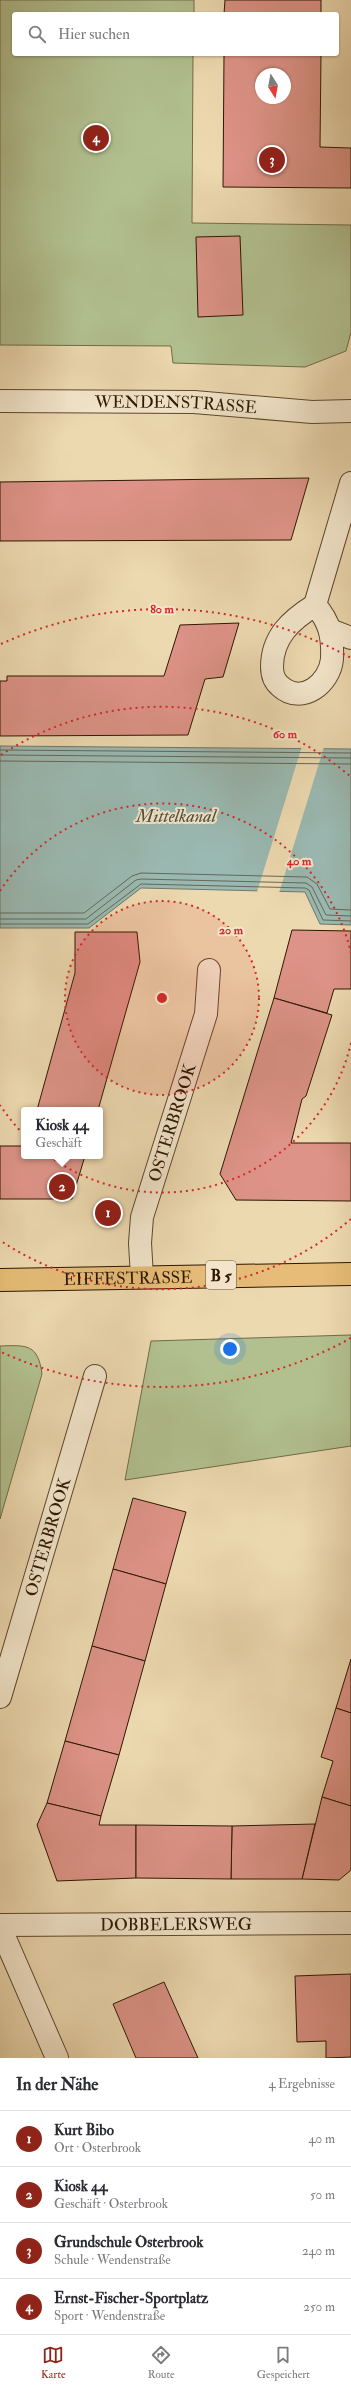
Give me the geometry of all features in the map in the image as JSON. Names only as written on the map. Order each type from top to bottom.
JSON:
[{"type":"main road","name":"EIFFESTRASSE","points":[[0,1280],[351,1274]]},
{"type":"street","name":"WENDENSTRASSE","points":[[0,401],[194,402],[312,412],[351,411]]},
{"type":"street","points":[[315,605],[326,618],[333,643],[328,676],[318,687],[304,692],[294,693],[280,686],[272,674],[272,658],[275,644],[285,628],[300,614],[315,605],[351,483]]},
{"type":"street","points":[[330,630],[351,638]]},
{"type":"street","name":"OSTERBROOK","points":[[142,1277],[140,1243],[142,1217],[206,1014],[209,970]]},
{"type":"street","name":"OSTERBROOK","points":[[0,1696],[95,1376]]},
{"type":"street","name":"DOBBELERSWEG","points":[[0,1926],[351,1922]]},
{"type":"street","points":[[0,1926],[57,2058]]},
{"type":"green space","points":[[0,0],[194,0],[194,12],[12,12],[12,56],[193,56],[192,223],[351,225],[351,332],[346,351],[305,367],[173,363],[171,346],[0,345]]},
{"type":"green space","points":[[351,1335],[351,1446],[125,1480],[151,1341]]},
{"type":"green space","points":[[0,1346],[30,1348],[38,1357],[42,1374],[0,1519]]},
{"type":"water","name":"Mittelkanal","points":[[0,746],[351,749],[351,925],[320,924],[305,892],[141,888],[89,928],[0,928]]},
{"type":"pier","points":[[302,746],[324,747],[279,893],[257,892]]},
{"type":"building","points":[[225,0],[321,0],[321,12],[224,12]]},
{"type":"building","points":[[224,56],[321,56],[320,147],[351,148],[351,188],[223,187]]},
{"type":"building","points":[[240,236],[243,315],[198,317],[196,237]]},
{"type":"building","points":[[309,478],[291,540],[0,541],[0,482]]},
{"type":"building","points":[[239,623],[223,677],[205,679],[188,735],[0,736],[0,681],[7,681],[7,676],[164,676],[180,625]]},
{"type":"building","points":[[292,930],[351,931],[351,989],[334,989],[327,1013],[274,998]]},
{"type":"building","points":[[75,932],[137,932],[140,962],[99,1107],[38,1107],[75,973]]},
{"type":"building","points":[[274,998],[332,1015],[306,1096],[302,1099],[291,1143],[351,1143],[351,1201],[236,1200],[220,1174]]},
{"type":"building","points":[[0,1146],[21,1146],[21,1159],[84,1159],[72,1199],[0,1199]]},
{"type":"building","points":[[133,1498],[186,1512],[166,1584],[113,1569]]},
{"type":"building","points":[[113,1569],[166,1584],[145,1661],[92,1646]]},
{"type":"building","points":[[92,1646],[145,1661],[119,1755],[65,1741]]},
{"type":"building","points":[[351,1659],[351,1713],[336,1708]]},
{"type":"building","points":[[336,1708],[351,1713],[351,1806],[322,1797],[333,1761],[321,1757]]},
{"type":"building","points":[[65,1741],[119,1755],[101,1816],[47,1803]]},
{"type":"building","points":[[322,1797],[351,1806],[351,1870],[339,1880],[302,1879]]},
{"type":"building","points":[[47,1803],[101,1816],[99,1825],[136,1825],[136,1878],[57,1881],[37,1825]]},
{"type":"building","points":[[315,1824],[302,1879],[231,1879],[232,1826]]},
{"type":"building","points":[[136,1825],[232,1826],[231,1879],[136,1878]]},
{"type":"building","points":[[351,1974],[351,2057],[326,2058],[326,2041],[297,2042],[295,1976]]},
{"type":"building","points":[[164,1982],[198,2058],[136,2058],[113,2004]]},
{"type":"place","name":"Ernst-Fischer-Sportplatz","points":[[96,138]]},
{"type":"place","name":"Grundschule Osterbrook","points":[[272,160]]},
{"type":"place","name":"Kiosk 44","points":[[62,1187]]},
{"type":"place","name":"Kurt Bibo","points":[[108,1213]]}]
